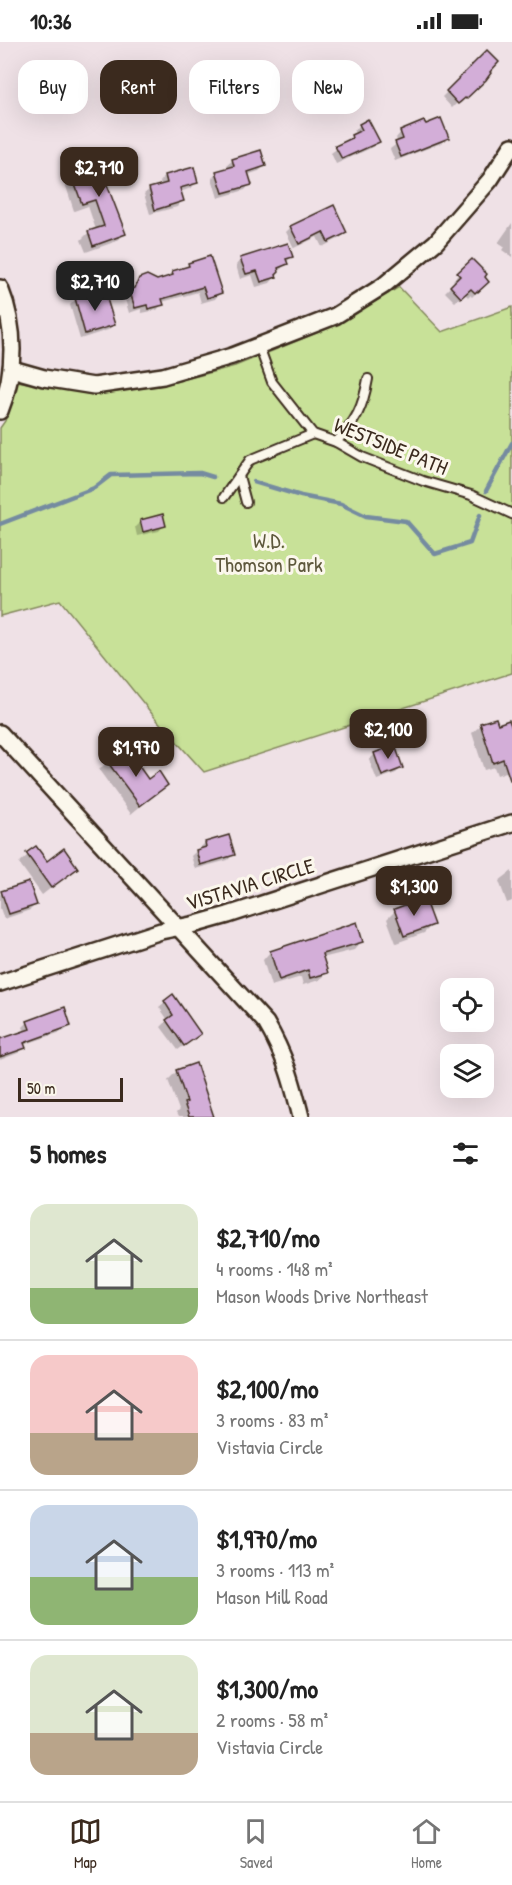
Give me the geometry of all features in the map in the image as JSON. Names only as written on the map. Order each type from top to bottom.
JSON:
[{"type":"street","points":[[12,369],[44,378],[94,386],[163,376],[232,356],[335,316],[383,286],[436,242],[490,180],[512,146]]},
{"type":"street","points":[[0,288],[7,311],[12,342],[12,369],[0,411]]},
{"type":"street","points":[[0,734],[266,1023],[282,1050],[301,1117]]},
{"type":"street","name":"VISTAVIA CIRCLE","points":[[0,983],[161,931],[228,915],[512,823]]},
{"type":"lane","name":"WESTSIDE PATH","points":[[259,346],[272,382],[313,434],[336,442],[362,457],[423,481],[471,495],[508,512]]},
{"type":"lane","points":[[336,442],[352,425],[365,397],[368,379]]},
{"type":"lane","points":[[224,497],[250,460],[313,434]]},
{"type":"lane","points":[[239,476],[246,502]]},
{"type":"green space","name":"W.D. Thomson Park","points":[[399,287],[442,332],[512,307],[512,673],[204,772],[157,720],[60,600],[0,616],[0,428],[5,421],[17,381],[94,395],[163,385],[235,366],[336,325]]},
{"type":"building","points":[[487,50],[499,62],[486,80],[458,104],[446,91]]},
{"type":"building","points":[[441,118],[449,138],[401,157],[395,142],[403,139],[400,131],[424,121],[426,124]]},
{"type":"building","points":[[368,119],[380,142],[342,159],[335,146],[362,130],[359,124]]},
{"type":"building","points":[[261,150],[266,166],[248,172],[252,185],[223,193],[216,171],[234,166],[232,159]]},
{"type":"building","points":[[100,157],[104,169],[112,166],[117,179],[106,182],[126,234],[93,246],[88,231],[104,226],[95,200],[82,204],[69,168]]},
{"type":"building","points":[[194,167],[198,183],[180,188],[184,201],[155,210],[149,188],[167,183],[165,175]]},
{"type":"building","points":[[334,205],[347,233],[328,242],[323,232],[299,244],[290,226]]},
{"type":"building","points":[[288,243],[293,257],[286,259],[288,264],[278,268],[277,277],[261,282],[257,271],[246,274],[240,258]]},
{"type":"building","points":[[210,256],[222,293],[207,298],[203,287],[162,299],[164,305],[148,309],[147,305],[135,308],[129,289],[135,288],[139,278],[147,275],[157,280],[173,275],[172,271],[189,266],[188,263]]},
{"type":"building","points":[[472,259],[487,274],[485,277],[489,282],[478,292],[475,293],[471,289],[461,298],[450,286],[460,276],[457,273]]},
{"type":"building","points":[[104,289],[115,325],[85,334],[75,298]]},
{"type":"building","points":[[163,514],[166,526],[143,532],[140,520]]},
{"type":"building","points":[[496,718],[498,724],[509,720],[512,728],[512,780],[510,780],[503,759],[493,763],[480,723]]},
{"type":"building","points":[[395,745],[403,768],[382,776],[374,753]]},
{"type":"building","points":[[122,749],[132,764],[136,762],[148,779],[159,771],[168,785],[140,806],[106,760]]},
{"type":"building","points":[[229,835],[235,855],[200,865],[196,850],[206,847],[205,842]]},
{"type":"building","points":[[36,846],[47,861],[64,848],[78,868],[51,888],[26,853]]},
{"type":"building","points":[[29,882],[37,905],[9,914],[1,891]]},
{"type":"building","points":[[424,898],[434,925],[404,936],[394,909]]},
{"type":"building","points":[[357,922],[363,942],[322,954],[328,973],[310,978],[308,970],[279,980],[270,951]]},
{"type":"building","points":[[173,994],[201,1034],[184,1046],[166,1020],[173,1015],[164,1001]]},
{"type":"building","points":[[65,1007],[71,1026],[24,1043],[26,1048],[0,1057],[0,1039],[30,1029],[27,1021]]},
{"type":"building","points":[[196,1063],[214,1117],[189,1117],[184,1103],[187,1102],[176,1070]]},
{"type":"waterway","points":[[486,491],[512,443]]},
{"type":"waterway","points":[[0,524],[94,488],[111,475],[200,473],[213,477]]},
{"type":"waterway","points":[[254,482],[301,496],[341,504],[366,516],[406,521],[435,554],[470,543],[480,515]]}]
